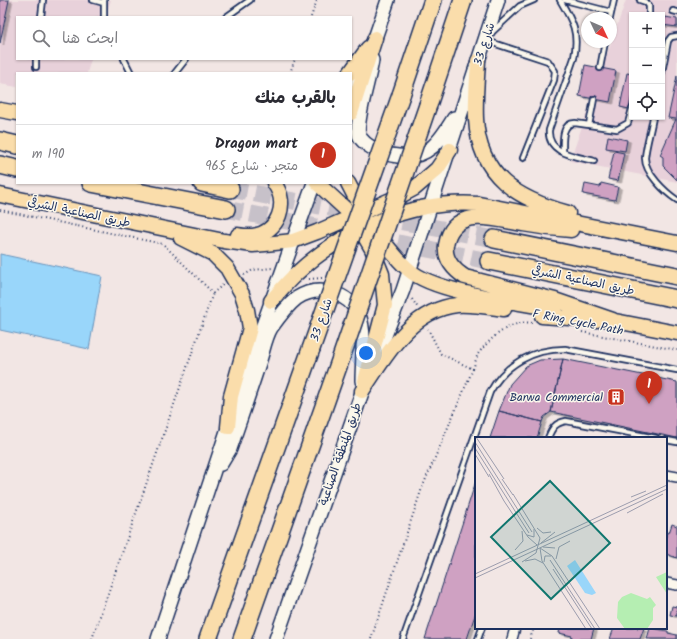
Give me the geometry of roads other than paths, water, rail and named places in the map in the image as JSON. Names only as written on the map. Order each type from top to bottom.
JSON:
[{"type":"highway","name":"شارع 33","points":[[208,639],[401,95],[433,0]]},
{"type":"highway","points":[[242,639],[341,358],[463,0]]},
{"type":"highway","points":[[0,141],[16,145]]},
{"type":"highway","points":[[0,166],[16,169]]},
{"type":"highway","points":[[96,184],[226,209]]},
{"type":"highway","points":[[207,184],[230,189]]},
{"type":"highway","name":"طريق الصناعية الشرقي","points":[[494,239],[677,276]]},
{"type":"highway","name":"طريق الصناعية الشرقي","points":[[488,261],[677,299]]},
{"type":"main road","points":[[351,72],[375,38]]},
{"type":"main road","points":[[352,110],[375,38]]},
{"type":"main road","points":[[478,61],[476,100],[477,131],[486,158],[499,178],[509,187],[531,201],[635,235]]},
{"type":"main road","points":[[0,110],[16,113]]},
{"type":"main road","points":[[158,228],[253,245],[293,241],[402,195],[415,188],[437,169],[450,150]]},
{"type":"main road","points":[[0,187],[247,236],[254,236],[268,229],[281,213],[282,203],[280,193],[275,184]]},
{"type":"main road","points":[[317,184],[357,213]]},
{"type":"main road","points":[[348,184],[357,213],[366,227],[409,271],[419,277],[450,289],[677,333]]},
{"type":"main road","name":"طريق الصناعية الشرقي","points":[[0,195],[158,228]]},
{"type":"main road","points":[[271,301],[309,262],[332,246],[366,227],[411,209],[430,205],[448,203],[479,204],[677,244]]},
{"type":"main road","points":[[613,320],[555,300],[465,277],[453,268],[448,261],[446,252],[448,239],[456,225],[472,217],[545,228],[635,235]]},
{"type":"main road","points":[[362,391],[385,305],[382,274],[366,227]]},
{"type":"main road","points":[[158,228],[197,244],[214,254],[227,268],[242,294],[250,328],[231,396],[228,427]]},
{"type":"main road","points":[[362,391],[402,335],[423,318],[440,310],[456,305],[486,306],[550,317],[613,320]]},
{"type":"street","points":[[352,83],[375,38],[388,0]]},
{"type":"street","name":"شارع 33","points":[[409,271],[498,0]]},
{"type":"street","points":[[375,38],[370,77],[360,115],[359,128],[362,140],[370,146],[383,154],[411,157],[423,153],[434,146],[444,135],[466,97]]},
{"type":"street","points":[[158,639],[271,301],[316,184]]},
{"type":"street","name":"طريق المنطقة الصناعية","points":[[276,639],[362,391],[385,338],[409,271]]},
{"type":"street","points":[[211,481],[230,449],[270,329],[284,311],[297,298],[310,292],[322,291],[335,293],[346,298],[355,307],[360,316],[362,328],[362,391]]},
{"type":"street","points":[[667,474],[677,477]]},
{"type":"street","points":[[667,583],[677,585]]},
{"type":"street","points":[[512,639],[515,629]]},
{"type":"lane","points":[[41,16],[43,0]]},
{"type":"lane","points":[[93,0],[104,2],[104,16]]},
{"type":"lane","points":[[227,16],[250,0]]},
{"type":"lane","points":[[523,158],[554,80],[555,71],[548,61],[486,39],[520,6],[534,0]]},
{"type":"lane","points":[[560,0],[574,25],[577,36],[574,58],[549,130],[549,137],[551,144],[556,149],[594,161]]},
{"type":"lane","points":[[565,0],[611,12],[614,0]]},
{"type":"lane","points":[[640,0],[646,2],[649,6],[649,12]]},
{"type":"lane","points":[[665,56],[668,41],[677,36]]},
{"type":"lane","points":[[600,68],[604,48]]},
{"type":"lane","points":[[36,60],[36,67]]},
{"type":"lane","points":[[124,60],[130,72]]},
{"type":"lane","points":[[176,72],[185,60]]},
{"type":"lane","points":[[588,125],[594,99]]},
{"type":"lane","points":[[562,152],[564,132],[567,126],[572,123],[612,129],[621,128],[628,122],[629,119]]},
{"type":"lane","points":[[652,120],[645,159],[654,178],[667,193],[677,200]]},
{"type":"lane","points":[[404,639],[490,392],[504,371],[527,357],[551,349],[565,350],[677,370]]},
{"type":"lane","points":[[548,437],[553,427],[559,422],[566,421],[651,437]]},
{"type":"lane","points":[[667,440],[677,442]]},
{"type":"lane","points":[[478,639],[482,629]]},
{"type":"water","points":[[0,254],[102,276],[89,349],[0,330]]},
{"type":"tunnel","points":[[230,189],[494,239]]},
{"type":"tunnel","points":[[226,209],[489,261]]},
{"type":"place","name":"Barwa Commercial","points":[[616,397]]},
{"type":"place","name":"Dragon mart","points":[[649,404]]}]
